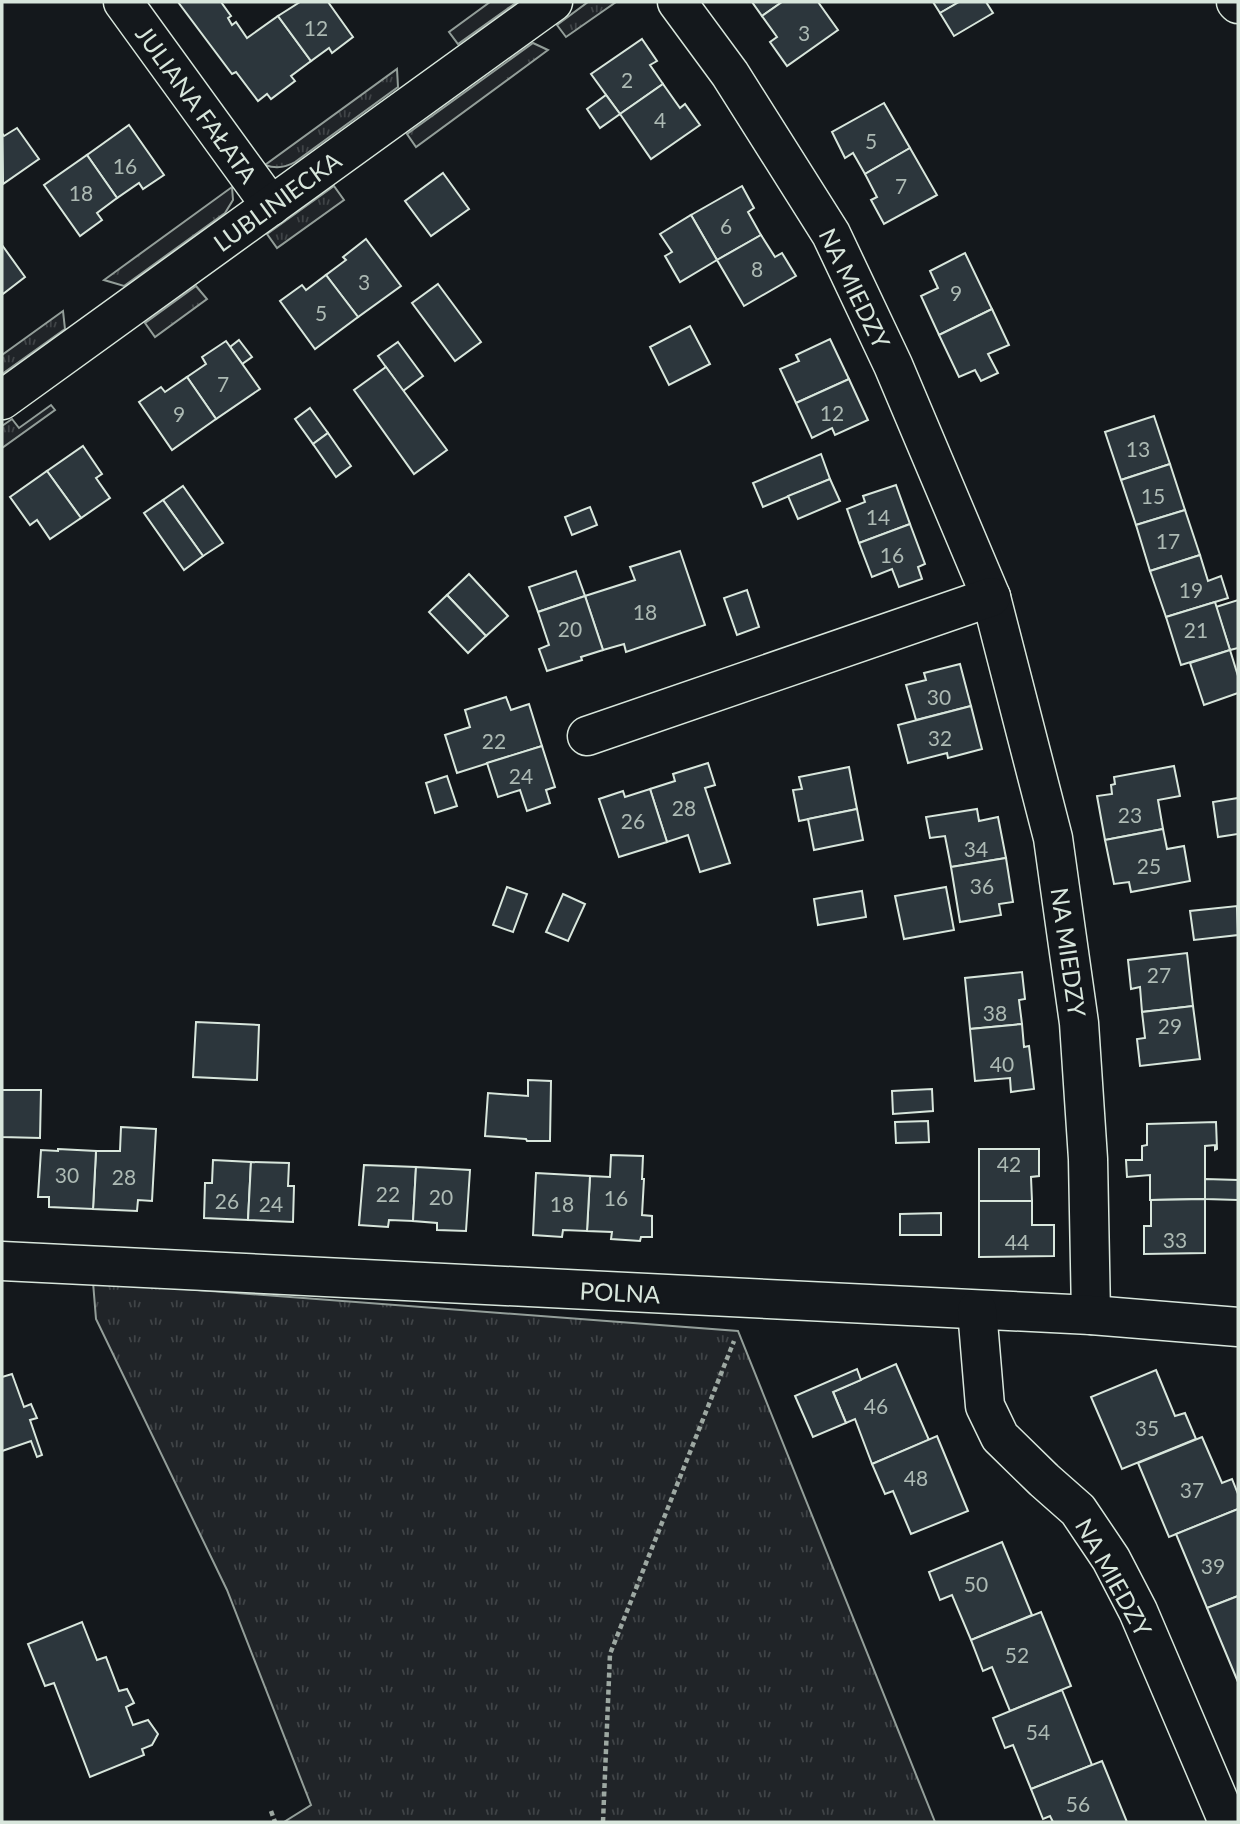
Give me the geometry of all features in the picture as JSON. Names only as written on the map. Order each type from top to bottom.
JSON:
[{"type":"street","name":"JULIANA FAŁATA","points":[[124,2],[271,206]]},
{"type":"street","name":"LUBLINIECKA","points":[[2,400],[553,2]]},
{"type":"street","name":"NA MIEDZY","points":[[677,2],[730,74],[831,234],[892,365],[991,597],[1053,838],[1068,944],[1079,1023],[1088,1158],[1091,1315]]},
{"type":"street","points":[[587,736],[991,597]]},
{"type":"street","name":"POLNA","points":[[2,1261],[1091,1315],[1238,1327]]},
{"type":"street","name":"NA MIEDZY","points":[[977,1310],[985,1406],[1000,1437],[1078,1510],[1111,1559],[1138,1611],[1228,1822]]},
{"type":"path","points":[[604,1822],[610,1654],[737,1335]]},
{"type":"path","points":[[271,1811],[275,1822]]},
{"type":"green space","points":[[490,2],[517,2],[458,44],[449,32]]},
{"type":"green space","points":[[588,2],[616,2],[566,37],[557,25]]},
{"type":"green space","points":[[533,43],[548,50],[416,147],[407,134]]},
{"type":"green space","points":[[397,69],[398,87],[295,162],[280,167],[265,165]]},
{"type":"green space","points":[[334,186],[344,200],[277,248],[267,234]]},
{"type":"green space","points":[[232,187],[233,200],[225,213],[124,286],[104,280]]},
{"type":"green space","points":[[196,286],[207,299],[155,337],[145,323]]},
{"type":"green space","points":[[63,311],[65,329],[2,374],[2,355]]},
{"type":"green space","points":[[51,405],[55,410],[2,448],[2,426],[12,419],[19,428]]},
{"type":"green space","points":[[93,1282],[738,1331],[935,1822],[284,1822],[311,1805],[227,1590],[96,1319]]},
{"type":"building","points":[[178,2],[221,2],[231,16],[228,18],[232,25],[236,22],[247,38],[278,16],[311,61],[291,76],[295,81],[271,99],[267,94],[258,101],[236,72],[232,74]]},
{"type":"building","points":[[300,2],[328,2],[353,37],[332,53],[329,48],[311,61],[278,16]]},
{"type":"building","points":[[752,2],[782,2],[762,16]]},
{"type":"building","points":[[782,2],[818,2],[838,30],[787,66],[770,42],[777,37],[762,16]]},
{"type":"building","points":[[933,2],[959,2],[940,13]]},
{"type":"building","points":[[959,2],[986,2],[993,13],[954,36],[940,13]]},
{"type":"building","points":[[642,39],[657,61],[650,65],[663,84],[620,114],[591,74]]},
{"type":"building","points":[[663,84],[680,108],[685,104],[700,125],[651,159],[620,114]]},
{"type":"building","points":[[606,95],[620,114],[600,128],[587,109]]},
{"type":"building","points":[[884,103],[910,148],[865,174],[853,153],[845,158],[832,132]]},
{"type":"building","points":[[129,125],[164,175],[143,189],[139,183],[117,198],[87,155]]},
{"type":"building","points":[[17,128],[39,159],[3,184],[2,133],[4,136]]},
{"type":"building","points":[[910,148],[937,195],[884,224],[871,200],[877,197],[865,174]]},
{"type":"building","points":[[87,155],[117,198],[97,213],[102,220],[80,236],[44,185]]},
{"type":"building","points":[[443,173],[469,209],[431,236],[405,201]]},
{"type":"building","points":[[742,186],[754,208],[748,212],[761,235],[717,260],[691,215]]},
{"type":"building","points":[[691,215],[717,260],[680,282],[665,256],[672,252],[660,234]]},
{"type":"building","points":[[761,235],[775,257],[782,253],[796,276],[744,306],[717,260]]},
{"type":"building","points":[[366,239],[401,286],[358,317],[326,275],[346,260],[343,257]]},
{"type":"building","points":[[2,245],[25,277],[3,294],[2,292]]},
{"type":"building","points":[[965,253],[992,309],[939,335],[921,296],[938,288],[930,271]]},
{"type":"building","points":[[326,275],[358,317],[315,349],[280,301],[302,285],[306,290]]},
{"type":"building","points":[[438,284],[481,342],[455,361],[412,303]]},
{"type":"building","points":[[992,309],[1009,345],[988,354],[998,373],[981,381],[975,370],[959,377],[939,335]]},
{"type":"building","points":[[690,326],[710,364],[669,385],[650,347]]},
{"type":"building","points":[[830,339],[849,379],[796,403],[780,369],[799,361],[796,355]]},
{"type":"building","points":[[239,340],[252,357],[242,364],[230,347]]},
{"type":"building","points":[[226,341],[260,389],[216,419],[187,377],[206,364],[202,357]]},
{"type":"building","points":[[398,342],[423,376],[403,391],[378,356]]},
{"type":"building","points":[[386,367],[447,450],[414,474],[354,390]]},
{"type":"building","points":[[187,377],[216,419],[172,450],[139,402],[161,387],[165,392]]},
{"type":"building","points":[[849,379],[868,420],[835,435],[832,428],[812,438],[796,403]]},
{"type":"building","points":[[310,408],[328,433],[313,444],[295,419]]},
{"type":"building","points":[[1154,416],[1170,464],[1121,480],[1105,432]]},
{"type":"building","points":[[328,433],[351,466],[336,477],[313,444]]},
{"type":"building","points":[[83,446],[102,474],[96,478],[110,498],[81,518],[47,471]]},
{"type":"building","points":[[821,454],[830,479],[763,507],[753,483]]},
{"type":"building","points":[[1170,464],[1185,510],[1136,525],[1121,480]]},
{"type":"building","points":[[47,471],[81,518],[50,539],[37,520],[30,525],[10,497]]},
{"type":"building","points":[[830,479],[840,501],[798,519],[788,496]]},
{"type":"building","points":[[896,485],[910,524],[859,543],[847,509],[865,502],[863,496]]},
{"type":"building","points":[[183,486],[223,543],[203,556],[163,500]]},
{"type":"building","points":[[163,500],[203,556],[184,570],[144,513]]},
{"type":"building","points":[[590,507],[597,525],[572,535],[565,517]]},
{"type":"building","points":[[1185,510],[1200,555],[1150,571],[1136,525]]},
{"type":"building","points":[[910,524],[925,564],[918,567],[922,579],[899,587],[892,569],[872,577],[859,543]]},
{"type":"building","points":[[680,551],[705,625],[626,652],[624,644],[603,650],[585,596],[635,580],[630,567]]},
{"type":"building","points":[[1200,555],[1208,581],[1221,576],[1228,598],[1166,617],[1150,571]]},
{"type":"building","points":[[576,571],[585,596],[538,612],[529,587]]},
{"type":"building","points":[[469,574],[508,616],[486,636],[447,595]]},
{"type":"building","points":[[747,590],[759,627],[737,635],[724,598]]},
{"type":"building","points":[[447,595],[486,636],[468,653],[429,612]]},
{"type":"building","points":[[585,596],[603,650],[547,671],[539,649],[549,645],[538,612]]},
{"type":"building","points":[[1238,600],[1238,648],[1230,650],[1216,607]]},
{"type":"building","points":[[1215,602],[1230,650],[1181,665],[1166,617]]},
{"type":"building","points":[[1230,650],[1238,676],[1238,693],[1204,705],[1190,663]]},
{"type":"building","points":[[960,664],[971,706],[916,720],[906,685],[926,680],[924,673]]},
{"type":"building","points":[[506,697],[511,710],[529,704],[542,746],[457,773],[445,735],[470,727],[465,710]]},
{"type":"building","points":[[971,706],[982,749],[948,758],[947,753],[908,763],[898,725]]},
{"type":"building","points":[[542,746],[555,787],[546,790],[550,803],[527,811],[520,790],[498,797],[487,763]]},
{"type":"building","points":[[708,763],[715,785],[705,788],[730,863],[700,872],[688,835],[667,842],[650,789],[675,781],[673,774]]},
{"type":"building","points":[[1174,766],[1180,796],[1158,800],[1163,829],[1105,840],[1097,796],[1112,794],[1114,777]]},
{"type":"building","points":[[849,767],[857,809],[799,821],[793,790],[802,789],[799,777]]},
{"type":"building","points":[[447,776],[457,806],[435,813],[426,783]]},
{"type":"building","points":[[650,789],[667,842],[619,857],[599,799],[623,791],[625,797]]},
{"type":"building","points":[[1238,798],[1238,834],[1218,837],[1213,802]]},
{"type":"building","points":[[857,809],[863,840],[814,850],[808,819]]},
{"type":"building","points":[[977,809],[979,821],[998,817],[1006,858],[951,867],[945,836],[930,838],[926,817]]},
{"type":"building","points":[[1163,829],[1167,849],[1184,846],[1190,881],[1131,892],[1129,882],[1114,884],[1105,840]]},
{"type":"building","points":[[1006,858],[1013,902],[999,904],[1001,915],[960,922],[951,867]]},
{"type":"building","points":[[507,887],[527,894],[513,932],[493,925]]},
{"type":"building","points":[[946,887],[954,930],[904,939],[895,896]]},
{"type":"building","points":[[862,891],[866,917],[818,925],[814,899]]},
{"type":"building","points":[[563,894],[585,904],[568,941],[546,932]]},
{"type":"building","points":[[1237,906],[1238,935],[1194,940],[1190,911]]},
{"type":"building","points":[[1187,953],[1193,1006],[1142,1012],[1140,987],[1131,989],[1128,960]]},
{"type":"building","points":[[1022,972],[1025,999],[1019,1000],[1022,1024],[970,1029],[965,978]]},
{"type":"building","points":[[1193,1006],[1200,1059],[1140,1066],[1137,1039],[1145,1038],[1142,1012]]},
{"type":"building","points":[[196,1022],[259,1025],[257,1080],[193,1077]]},
{"type":"building","points":[[1022,1024],[1024,1047],[1029,1046],[1034,1089],[1011,1092],[1010,1078],[975,1081],[970,1029]]},
{"type":"building","points":[[528,1080],[551,1081],[550,1141],[485,1136],[488,1093],[528,1096]]},
{"type":"building","points":[[932,1089],[933,1111],[893,1114],[892,1091]]},
{"type":"building","points":[[2,1090],[41,1090],[40,1138],[2,1137]]},
{"type":"building","points":[[928,1121],[929,1142],[896,1143],[895,1122]]},
{"type":"building","points":[[1216,1122],[1217,1149],[1215,1150],[1215,1145],[1205,1146],[1205,1199],[1150,1200],[1150,1175],[1127,1177],[1126,1160],[1142,1160],[1142,1146],[1147,1145],[1147,1124]]},
{"type":"building","points":[[121,1127],[156,1129],[152,1201],[138,1200],[137,1211],[93,1209],[96,1151],[120,1151]]},
{"type":"building","points":[[979,1149],[1039,1149],[1039,1176],[1031,1177],[1032,1201],[979,1201]]},
{"type":"building","points":[[41,1150],[96,1151],[93,1209],[49,1207],[49,1197],[38,1197]]},
{"type":"building","points":[[611,1155],[643,1156],[642,1215],[652,1216],[652,1237],[641,1237],[640,1241],[611,1239],[612,1232],[587,1231],[590,1176],[610,1177]]},
{"type":"building","points":[[213,1160],[251,1162],[248,1220],[204,1218],[205,1183],[212,1183]]},
{"type":"building","points":[[251,1162],[289,1163],[288,1186],[294,1186],[293,1222],[248,1220]]},
{"type":"building","points":[[364,1165],[416,1167],[413,1221],[389,1220],[388,1227],[359,1225]]},
{"type":"building","points":[[416,1167],[470,1170],[466,1231],[437,1230],[437,1223],[413,1221]]},
{"type":"building","points":[[536,1173],[590,1176],[587,1231],[563,1230],[562,1237],[533,1235]]},
{"type":"building","points":[[1205,1179],[1238,1180],[1238,1200],[1205,1199]]},
{"type":"building","points":[[1205,1199],[1205,1253],[1144,1254],[1144,1226],[1151,1226],[1151,1200]]},
{"type":"building","points":[[979,1201],[1032,1201],[1032,1225],[1054,1225],[1054,1256],[979,1257]]},
{"type":"building","points":[[941,1213],[941,1235],[900,1235],[900,1214]]},
{"type":"building","points":[[896,1364],[929,1440],[872,1464],[855,1419],[846,1423],[833,1392]]},
{"type":"building","points":[[857,1369],[861,1380],[833,1392],[846,1423],[813,1437],[795,1396]]},
{"type":"building","points":[[1156,1370],[1175,1416],[1185,1413],[1196,1439],[1122,1469],[1091,1397]]},
{"type":"building","points":[[12,1374],[24,1407],[31,1404],[37,1418],[30,1420],[42,1455],[37,1457],[31,1441],[2,1451],[2,1377]]},
{"type":"building","points":[[937,1436],[968,1511],[911,1534],[893,1491],[885,1494],[872,1464]]},
{"type":"building","points":[[1202,1437],[1222,1483],[1232,1479],[1238,1494],[1238,1509],[1169,1537],[1138,1463]]},
{"type":"building","points":[[1238,1509],[1238,1596],[1207,1608],[1176,1534]]},
{"type":"building","points":[[1002,1542],[1032,1615],[971,1640],[952,1595],[940,1600],[929,1572]]},
{"type":"building","points":[[1238,1596],[1238,1682],[1207,1608]]},
{"type":"building","points":[[1041,1612],[1071,1686],[1010,1711],[992,1667],[983,1671],[971,1640]]},
{"type":"building","points":[[82,1622],[97,1660],[106,1657],[119,1691],[127,1689],[134,1703],[126,1707],[133,1725],[148,1720],[158,1734],[152,1745],[142,1749],[144,1755],[90,1777],[54,1683],[45,1686],[28,1644]]},
{"type":"building","points":[[1062,1690],[1092,1765],[1031,1789],[1013,1745],[1005,1748],[993,1718]]},
{"type":"building","points":[[1102,1761],[1127,1822],[1053,1822],[1050,1816],[1043,1819],[1031,1789]]}]
